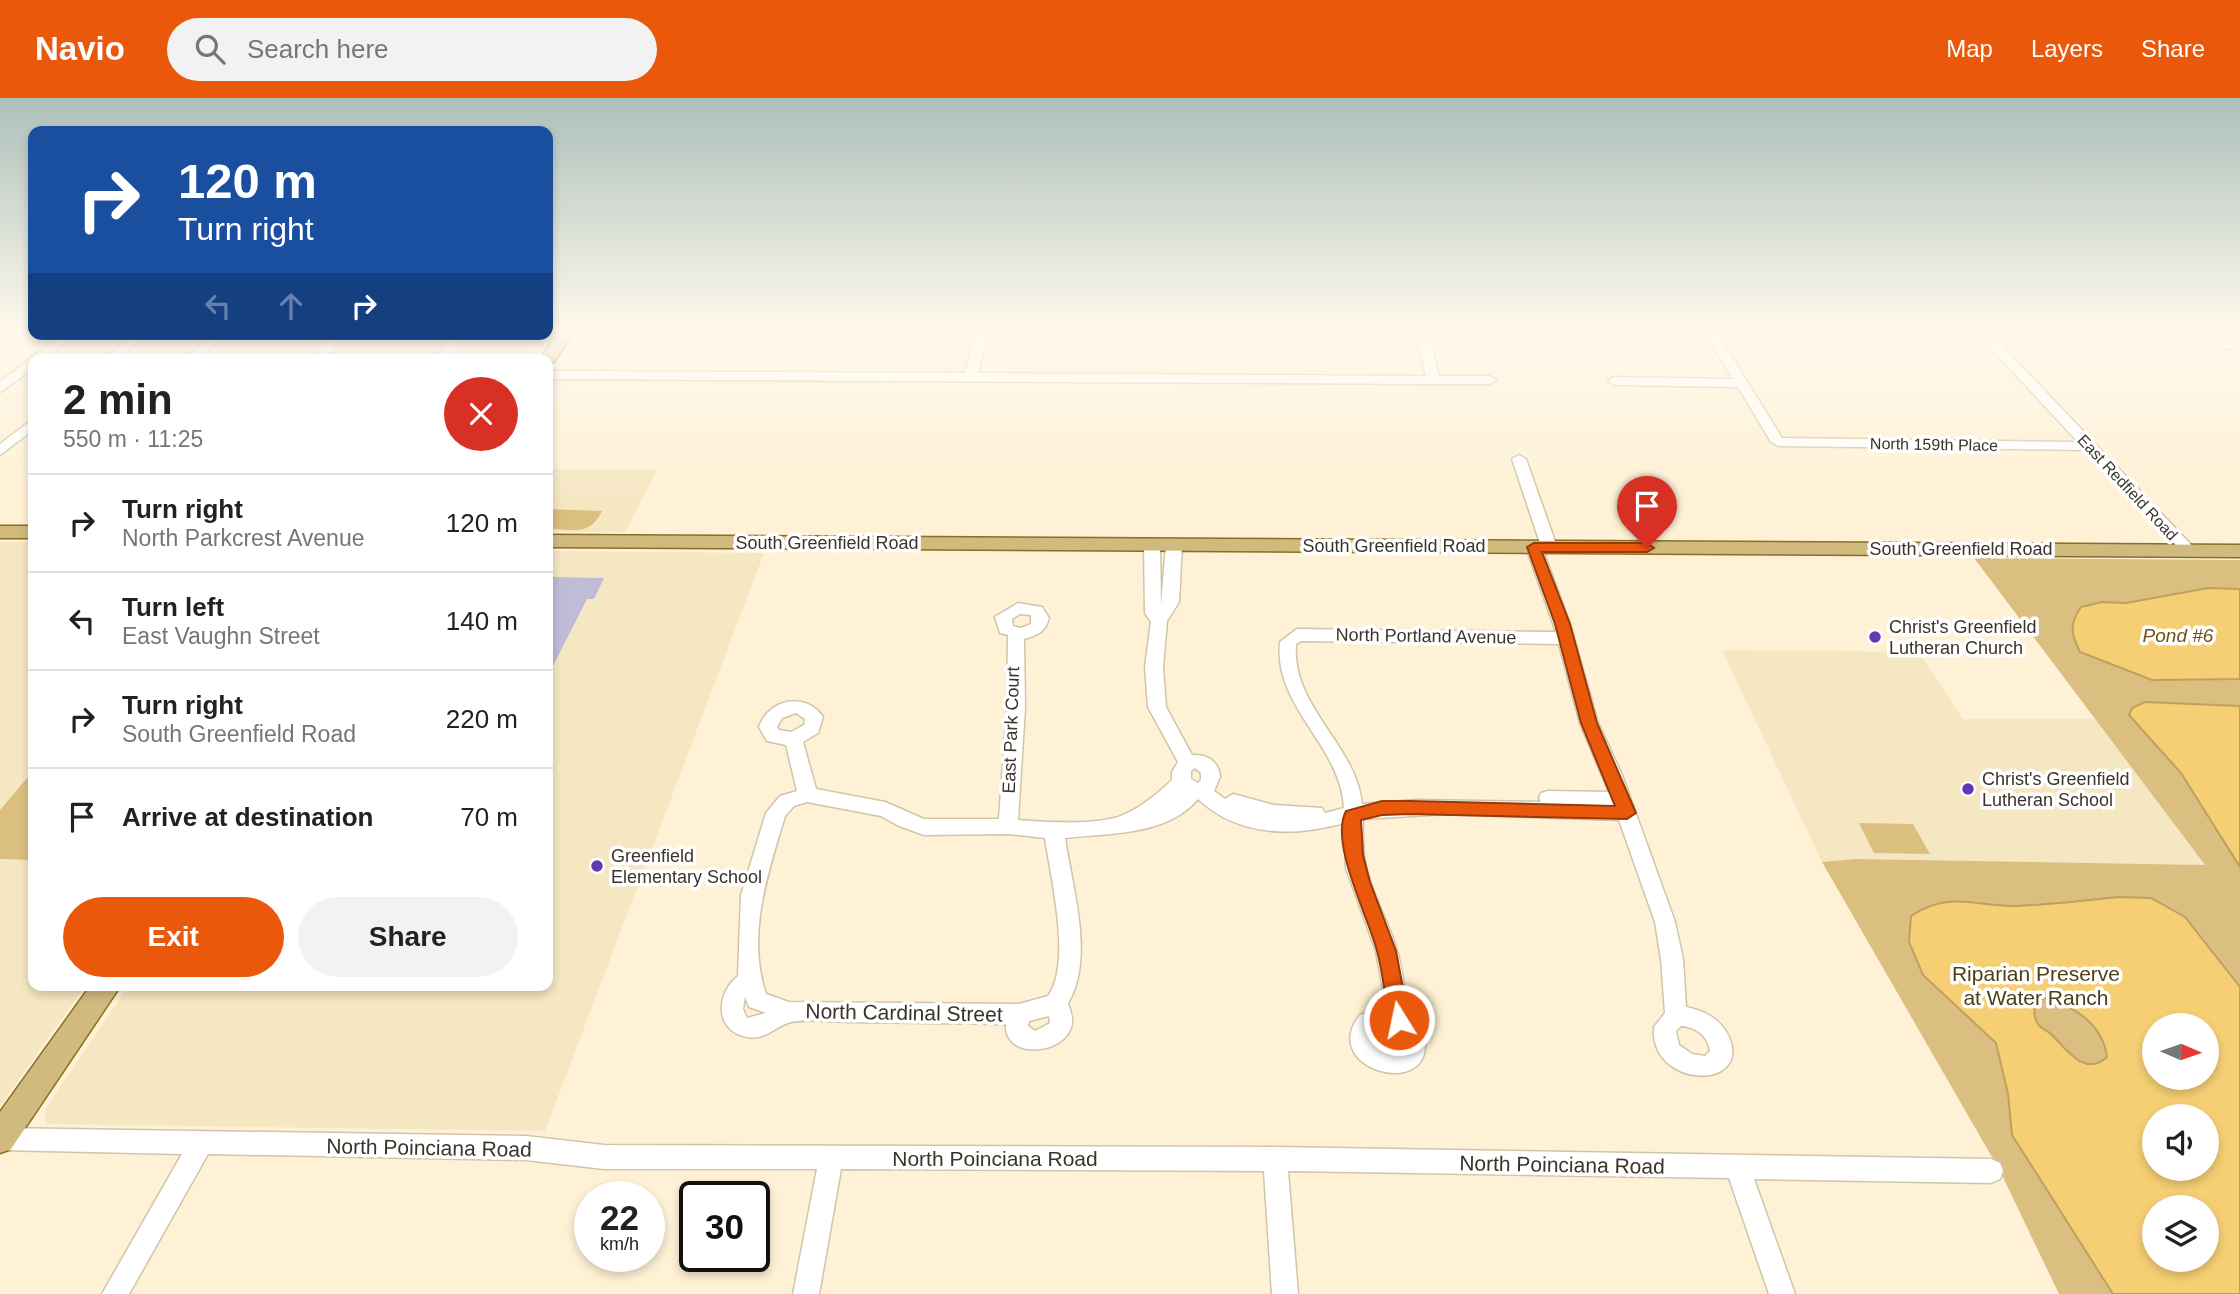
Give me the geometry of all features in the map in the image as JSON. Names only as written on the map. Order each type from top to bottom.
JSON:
[{"type":"main road","points":[[0,532],[28,532]]},
{"type":"main road","name":"South Greenfield Road","points":[[553,541],[2240,551]]},
{"type":"main road","points":[[0,1139],[103,991]]},
{"type":"street","name":"North 159th Place","points":[[1744,387],[1778,442],[2090,446]]},
{"type":"street","name":"East Redfield Road","points":[[2034,387],[2189,551]]},
{"type":"street","points":[[0,451],[28,427]]},
{"type":"street","points":[[1519,459],[1546,574],[1589,723],[1624,806],[1665,922],[1672,959],[1675,1017]]},
{"type":"street","points":[[1152,545],[1153,613],[1159,621]]},
{"type":"street","points":[[1174,545],[1171,602],[1159,621],[1154,667],[1157,707],[1195,781],[1209,799],[1236,814],[1275,825],[1304,826],[1353,809],[1503,804],[1624,806]]},
{"type":"street","points":[[1153,583],[1172,584]]},
{"type":"street","name":"East Park Court","points":[[1008,826],[1016,708],[1016,633]]},
{"type":"street","name":"North Portland Avenue","points":[[1353,809],[1346,773],[1300,699],[1289,669],[1288,642],[1297,635],[1566,638]]},
{"type":"street","points":[[754,990],[748,973],[751,895],[776,813],[797,798],[805,778],[793,739]]},
{"type":"street","points":[[797,798],[885,808],[906,821],[924,827],[1008,826],[1054,831],[1124,824],[1195,781]]},
{"type":"street","points":[[1353,809],[1354,855],[1364,893],[1387,951],[1399,1020]]},
{"type":"street","points":[[1054,831],[1072,959],[1066,987],[1056,1003]]},
{"type":"street","name":"North Cardinal Street","points":[[789,1012],[754,990],[737,990],[731,1005],[732,1015],[739,1024],[750,1029],[789,1012],[1018,1014],[1056,1003],[1062,1022],[1051,1037],[1037,1042],[1024,1038],[1016,1028],[1018,1014]]},
{"type":"street","name":"North Poinciana Road","points":[[0,1139],[526,1148],[604,1157],[831,1160],[1275,1159],[1738,1169],[1991,1171]]},
{"type":"street","points":[[115,1294],[201,1143]]},
{"type":"street","points":[[1275,1159],[1285,1294]]},
{"type":"street","points":[[806,1294],[831,1160]]},
{"type":"street","points":[[1738,1169],[1782,1294]]},
{"type":"shaded area","points":[[553,469],[654,469],[656,472],[625,532],[553,532]]},
{"type":"shaded area","points":[[0,542],[28,542],[28,991],[82,991],[0,1106]]},
{"type":"shaded area","name":"Greenfield Elementary School","points":[[553,551],[764,553],[545,1131],[47,1124],[44,1116],[47,1106],[125,991],[553,991]]},
{"type":"shaded area","name":"Christ's Greenfield Lutheran School","points":[[1722,650],[1919,652],[1963,719],[2095,719],[2205,865],[1856,859],[1822,862]]},
{"type":"green space","points":[[553,509],[602,511],[592,525],[573,530],[553,529]]},
{"type":"green space","name":"Riparian Preserve at Water Ranch","points":[[1974,558],[2240,560],[2240,1294],[2059,1294],[2000,1171],[1822,862],[1856,859],[2205,865]]},
{"type":"green space","points":[[28,777],[28,860],[0,859],[0,810]]},
{"type":"green space","points":[[1859,823],[1913,824],[1930,854],[1874,853]]},
{"type":"water","name":"Pond #6","points":[[2208,588],[2240,589],[2240,679],[2152,680],[2080,652],[2077,646],[2073,624],[2081,607],[2102,602],[2126,603]]},
{"type":"water","points":[[2145,702],[2240,706],[2240,867],[2181,773],[2129,715],[2132,708]]},
{"type":"water","points":[[2120,897],[2151,898],[2185,917],[2240,987],[2240,1294],[2113,1294],[2012,1135],[2008,1094],[1996,1043],[1923,975],[1909,942],[1911,916],[1938,904],[2055,904]],"holes":[[[2045,998],[2067,1006],[2086,1018],[2100,1035],[2107,1057],[2099,1063],[2083,1063],[2041,1027],[2034,1013],[2036,1002]]]},
{"type":"building","points":[[553,577],[604,578],[594,599],[587,599],[553,666]]},
{"type":"place","name":"Christ's Greenfield Lutheran Church","points":[[1875,637]]},
{"type":"place","name":"Christ's Greenfield Lutheran School","points":[[1968,789]]},
{"type":"place","name":"Greenfield Elementary School","points":[[597,866]]},
{"type":"route","points":[[1399,1020],[1387,951],[1360,882],[1354,855],[1355,833],[1352,816],[1382,808],[1410,807],[1627,813],[1589,723],[1562,624],[1534,547],[1647,548]]}]
